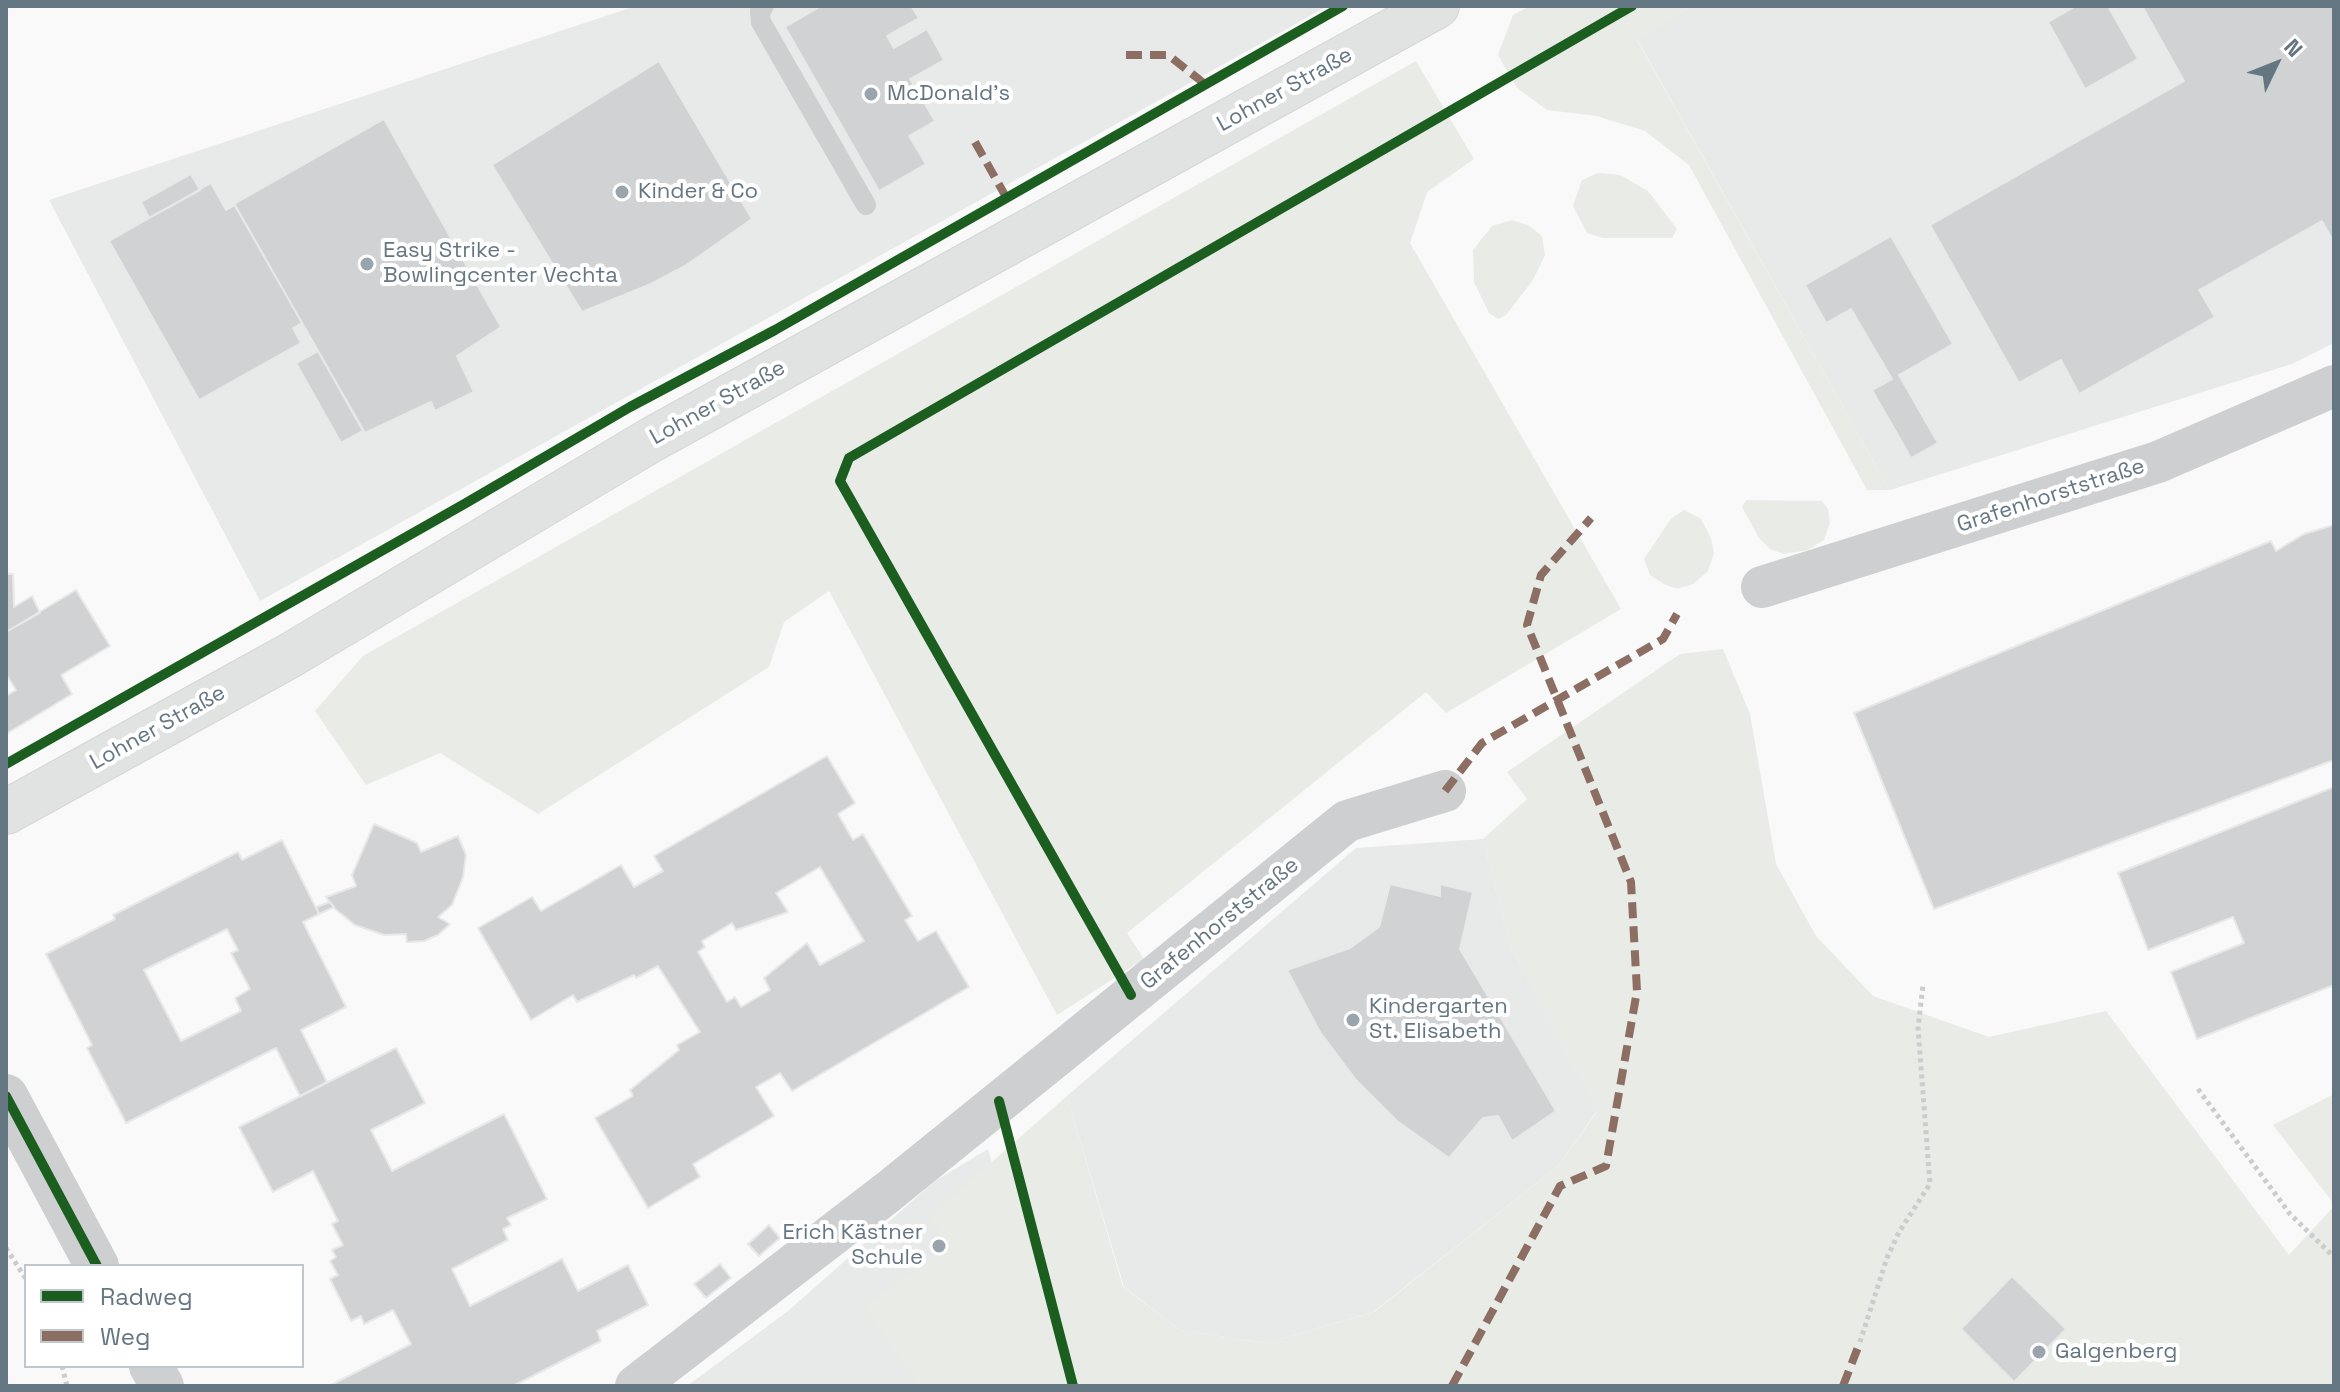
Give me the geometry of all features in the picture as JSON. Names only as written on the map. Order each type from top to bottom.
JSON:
[{"type":"main road","name":"Lohner Straße","points":[[6,812],[289,656],[651,440],[1435,7]]},
{"type":"street","name":"Grafenhorststraße","points":[[1762,587],[2158,462],[2334,386]]},
{"type":"street","name":"Grafenhorststraße","points":[[636,1386],[888,1192],[1347,821],[1445,791]]},
{"type":"street","points":[[6,1096],[96,1264]]},
{"type":"street","points":[[152,1368],[162,1386]]},
{"type":"lane","points":[[764,6],[760,11],[761,22],[866,205]]},
{"type":"path","points":[[1860,1342],[1887,1258],[1899,1232],[1930,1184],[1918,1028],[1923,985]]},
{"type":"path","points":[[2198,1089],[2290,1214],[2334,1257]]},
{"type":"path","points":[[6,1248],[24,1276]]},
{"type":"shaded area","points":[[636,6],[1328,6],[260,601],[49,200]]},
{"type":"shaded area","points":[[1530,6],[1693,6],[1637,40],[1890,490],[1867,490],[1689,165],[1645,131],[1597,116],[1547,110],[1517,88],[1498,55],[1513,15]]},
{"type":"shaded area","points":[[1693,6],[2334,6],[2334,343],[2292,364],[1890,490],[1637,39]]},
{"type":"shaded area","points":[[1416,61],[1474,159],[1427,192],[1410,243],[1621,609],[1446,713],[1426,692],[1127,933],[1144,959],[1057,1015],[829,591],[784,622],[769,667],[538,814],[440,753],[366,785],[315,711],[363,656]]},
{"type":"shaded area","points":[[1598,173],[1620,175],[1648,191],[1677,229],[1672,238],[1603,238],[1587,233],[1573,206],[1582,180]]},
{"type":"shaded area","points":[[1512,220],[1528,225],[1542,236],[1545,255],[1533,280],[1506,315],[1498,319],[1489,313],[1474,282],[1473,250],[1492,226]]},
{"type":"shaded area","points":[[1746,500],[1822,501],[1828,509],[1830,523],[1824,540],[1808,550],[1784,554],[1770,549],[1759,538],[1742,507]]},
{"type":"shaded area","points":[[1684,510],[1701,519],[1711,538],[1714,553],[1708,571],[1693,584],[1677,589],[1650,575],[1644,559],[1671,519]]},
{"type":"shaded area","points":[[1723,649],[1750,714],[1776,864],[1816,936],[1873,996],[1989,1037],[2106,1011],[2289,1255],[2334,1206],[2334,1386],[920,1386],[863,1308],[947,1244],[929,1217],[1067,1096],[1123,1287],[1180,1330],[1266,1343],[1374,1312],[1558,1166],[1597,1112],[1509,944],[1483,839],[1527,799],[1507,772],[1680,654]]},
{"type":"shaded area","name":"Kindergarten St. Elisabeth","points":[[1483,839],[1509,944],[1597,1111],[1558,1166],[1373,1312],[1266,1343],[1180,1330],[1124,1287],[1067,1096],[1356,848]]},
{"type":"shaded area","points":[[2334,1094],[2334,1204],[2273,1125]]},
{"type":"shaded area","name":"Erich Kästner Schule","points":[[988,1149],[1054,1386],[687,1386],[788,1311],[935,1181]]},
{"type":"building","name":"McDonald's","points":[[821,6],[911,6],[919,18],[887,36],[894,48],[927,29],[944,60],[910,79],[935,121],[909,136],[926,164],[879,191],[785,27]]},
{"type":"building","points":[[2076,6],[2108,6],[2138,59],[2085,89],[2048,22]]},
{"type":"building","points":[[2142,6],[2334,6],[2334,243],[2322,221],[2199,290],[2215,317],[2079,394],[2061,360],[2019,383],[1930,225],[2184,81]]},
{"type":"building","name":"Kinder & Co","points":[[659,61],[752,219],[685,266],[651,284],[582,312],[492,165]]},
{"type":"building","name":"Easy Strike - Bowlingcenter Vechta","points":[[384,119],[501,327],[457,356],[474,392],[435,411],[431,402],[365,433],[234,204]]},
{"type":"building","points":[[191,174],[200,190],[149,218],[141,202]]},
{"type":"building","points":[[211,183],[226,210],[235,205],[302,323],[293,328],[301,343],[199,400],[109,241]]},
{"type":"building","points":[[1891,236],[1953,344],[1899,375],[1938,443],[1911,458],[1872,390],[1892,379],[1851,309],[1826,323],[1805,285]]},
{"type":"building","points":[[318,351],[363,431],[341,443],[296,363]]},
{"type":"building","points":[[2334,525],[2334,760],[1934,909],[1854,713],[2271,541],[2276,551],[2304,534]]},
{"type":"building","points":[[6,574],[13,574],[14,607],[32,596],[40,613],[6,632]]},
{"type":"building","points":[[76,590],[110,646],[61,675],[72,694],[6,734],[6,696],[16,690],[6,674],[6,632]]},
{"type":"building","points":[[827,756],[855,803],[838,814],[853,840],[863,834],[912,916],[905,920],[918,941],[936,931],[969,987],[792,1091],[780,1073],[756,1087],[774,1116],[693,1164],[700,1177],[648,1208],[595,1118],[633,1096],[630,1090],[679,1050],[677,1045],[700,1032],[658,966],[577,1002],[573,995],[531,1020],[478,928],[532,897],[541,911],[621,865],[634,887],[663,871],[654,856]],"holes":[[[820,867],[864,941],[820,965],[807,943],[764,978],[770,990],[741,1007],[735,997],[727,1002],[698,952],[705,947],[702,941],[732,923],[736,930],[788,912],[776,893]]]},
{"type":"building","points":[[2334,787],[2334,985],[2197,1039],[2171,972],[2244,943],[2233,917],[2148,950],[2118,873]]},
{"type":"building","points":[[374,824],[417,843],[421,852],[458,836],[466,855],[463,877],[452,905],[438,917],[450,924],[438,935],[424,941],[407,942],[406,934],[384,935],[355,925],[326,897],[356,886],[352,875]]},
{"type":"building","points":[[282,840],[319,914],[303,922],[346,1007],[301,1030],[327,1082],[300,1096],[276,1048],[126,1123],[87,1048],[92,1045],[46,954],[115,919],[113,915],[238,852],[242,860]],"holes":[[[227,929],[238,950],[231,953],[250,989],[235,998],[241,1011],[181,1041],[144,970]]]},
{"type":"building","points":[[1390,884],[1440,896],[1440,884],[1473,892],[1460,949],[1556,1111],[1512,1141],[1498,1116],[1483,1118],[1449,1158],[1397,1121],[1356,1080],[1320,1032],[1287,970],[1350,948],[1379,927]]},
{"type":"building","points":[[330,902],[334,907],[319,914],[316,907]]},
{"type":"building","points":[[396,1048],[425,1103],[371,1130],[392,1171],[504,1114],[547,1199],[507,1218],[511,1225],[503,1229],[508,1240],[452,1269],[470,1306],[562,1259],[578,1291],[628,1265],[648,1305],[597,1331],[601,1341],[513,1386],[329,1386],[411,1344],[393,1310],[364,1324],[361,1316],[351,1321],[330,1279],[338,1275],[330,1261],[336,1257],[332,1250],[343,1245],[332,1224],[338,1221],[313,1171],[273,1192],[239,1127]]},
{"type":"building","points":[[769,1225],[780,1238],[759,1256],[748,1244]]},
{"type":"building","points":[[720,1264],[731,1278],[706,1298],[694,1284]]},
{"type":"building","points":[[2012,1276],[2066,1329],[2014,1382],[1961,1329]]},
{"type":"marked path","points":[[1126,55],[1168,55],[1205,84]]},
{"type":"marked path","points":[[975,142],[1006,197]]},
{"type":"marked path","points":[[1452,1386],[1560,1186],[1606,1166],[1637,991],[1631,882],[1527,625],[1541,575],[1591,518]]},
{"type":"marked path","points":[[1445,791],[1482,743],[1663,639],[1677,614]]},
{"type":"marked path","points":[[1843,1386],[1860,1342]]},
{"type":"cycle path","points":[[6,764],[630,407],[775,330],[1343,6]]},
{"type":"cycle path","points":[[1131,995],[840,481],[849,458],[1632,6]]},
{"type":"cycle path","points":[[6,1096],[96,1264]]},
{"type":"cycle path","points":[[999,1101],[1073,1386]]},
{"type":"place","name":"McDonald's","points":[[871,94]]},
{"type":"place","name":"Kinder & Co","points":[[622,192]]},
{"type":"place","name":"Easy Strike - Bowlingcenter Vechta","points":[[367,264]]},
{"type":"place","name":"Kindergarten St. Elisabeth","points":[[1353,1020]]},
{"type":"place","name":"Erich Kästner Schule","points":[[939,1246]]},
{"type":"place","name":"Galgenberg","points":[[2039,1352]]}]
